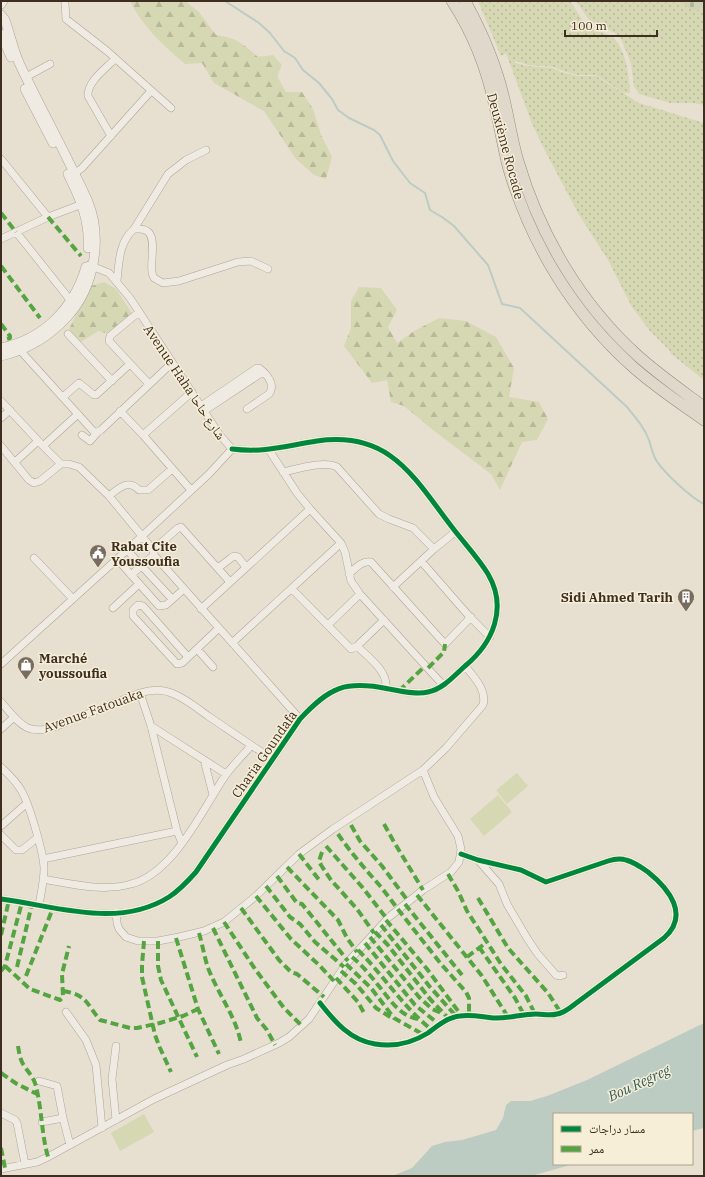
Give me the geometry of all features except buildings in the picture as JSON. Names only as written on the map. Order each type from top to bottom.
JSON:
[{"type":"highway","name":"Deuxième Rocade","points":[[452,1],[470,33],[481,58],[491,90],[513,181],[533,233],[550,266],[582,312],[619,353],[646,378],[704,420]]},
{"type":"highway","name":"Deuxième Rocade","points":[[465,1],[477,22],[498,74],[517,159],[528,193],[542,226],[562,262],[588,302],[623,342],[663,377],[704,407]]},
{"type":"highway","points":[[472,1],[477,22]]},
{"type":"street","points":[[66,3],[66,19],[115,58],[171,108]]},
{"type":"street","points":[[1,15],[5,20],[17,58],[45,122]]},
{"type":"street","points":[[1,34],[17,73],[45,122],[85,203],[94,228],[95,247],[89,265],[71,301],[53,322],[17,348],[1,356]]},
{"type":"street","points":[[111,136],[88,96],[88,92],[93,82],[115,58]]},
{"type":"street","points":[[26,77],[50,64]]},
{"type":"street","points":[[72,175],[82,168],[151,91]]},
{"type":"street","points":[[117,281],[118,263],[124,241],[134,229],[168,174],[186,160],[206,150]]},
{"type":"street","points":[[1,159],[48,217]]},
{"type":"street","points":[[1,239],[48,217],[85,203]]},
{"type":"street","points":[[134,229],[143,229],[148,231],[151,235],[151,272],[154,278],[163,283],[179,281],[238,262],[251,261],[268,269]]},
{"type":"street","points":[[16,232],[71,301]]},
{"type":"street","points":[[1,348],[17,348],[34,344],[60,325],[81,298],[88,282],[89,265]]},
{"type":"street","name":"Avenue Haha شارع حاحا","points":[[1,664],[209,474],[232,449],[219,434],[117,281],[109,273],[89,265]]},
{"type":"street","points":[[139,312],[108,338],[109,341],[149,384]]},
{"type":"street","points":[[68,334],[112,381]]},
{"type":"street","points":[[17,348],[96,433]]},
{"type":"street","points":[[82,435],[90,441],[96,433],[102,430],[172,363]]},
{"type":"street","points":[[63,397],[80,383],[96,395],[130,364]]},
{"type":"street","points":[[203,409],[260,370],[272,384],[272,391],[247,409]]},
{"type":"street","points":[[143,435],[192,392]]},
{"type":"street","points":[[1,401],[61,464]]},
{"type":"street","points":[[1,418],[10,410]]},
{"type":"street","points":[[120,412],[143,435],[191,490]]},
{"type":"street","points":[[15,462],[78,414]]},
{"type":"street","name":"Charia Goundafa","points":[[1,899],[78,912],[116,914],[134,911],[157,903],[170,896],[184,885],[196,872],[300,719],[319,699],[327,693],[343,687],[362,685],[422,693],[436,690],[484,648],[490,637],[496,615],[495,589],[485,570],[396,458],[375,446],[350,439],[334,439],[269,450],[248,451],[232,449]]},
{"type":"street","points":[[1,446],[29,480],[34,483],[40,481],[61,464],[69,464],[79,467],[109,496],[142,536],[153,552],[201,609],[300,719]]},
{"type":"street","points":[[269,450],[310,509],[341,543],[345,552],[351,581],[360,594],[443,685]]},
{"type":"street","points":[[283,472],[320,465],[333,465],[337,467],[379,514],[413,528],[434,549]]},
{"type":"street","points":[[109,496],[121,486],[134,485],[139,490],[148,490],[172,469]]},
{"type":"street","points":[[201,609],[246,566],[310,509]]},
{"type":"street","points":[[131,575],[178,528],[181,527],[230,582]]},
{"type":"street","points":[[393,587],[434,549],[455,532]]},
{"type":"street","points":[[232,643],[341,543]]},
{"type":"street","points":[[127,550],[172,600]]},
{"type":"street","points":[[218,568],[234,556],[238,557],[246,566]]},
{"type":"street","points":[[34,558],[73,599]]},
{"type":"street","points":[[117,559],[159,606],[164,606],[184,589]]},
{"type":"street","points":[[349,574],[363,562],[368,561],[373,564],[445,644],[471,617]]},
{"type":"street","points":[[421,561],[490,637]]},
{"type":"street","points":[[113,608],[139,584]]},
{"type":"street","points":[[292,589],[350,649],[357,646],[384,620]]},
{"type":"street","points":[[328,625],[360,594]]},
{"type":"street","points":[[188,657],[143,606],[138,605],[133,610],[133,616],[177,664],[181,664],[219,628]]},
{"type":"street","points":[[357,646],[382,673],[386,680],[386,688]]},
{"type":"street","points":[[197,649],[213,667]]},
{"type":"street","points":[[116,914],[119,929],[126,937],[138,940],[179,938],[211,929],[224,922],[256,896],[299,854],[423,770],[451,743],[483,705],[484,701],[482,689],[465,666]]},
{"type":"street","name":"Avenue Fatouaka","points":[[1,702],[14,717],[31,730],[46,730],[140,693],[150,690],[161,690],[173,693],[186,701],[251,746],[273,759]]},
{"type":"street","points":[[140,693],[151,726],[177,831],[182,843]]},
{"type":"street","points":[[1,729],[14,717]]},
{"type":"street","points":[[151,726],[226,774]]},
{"type":"street","points":[[43,879],[70,884],[106,887],[130,884],[141,881],[150,876],[168,860],[182,843],[226,774],[251,746]]},
{"type":"street","points":[[204,760],[213,795]]},
{"type":"street","points":[[2,769],[18,785],[27,803],[43,859],[43,879],[39,905]]},
{"type":"street","points":[[1,1169],[37,1162],[187,1084],[278,1043],[289,1037],[302,1026],[309,1019],[344,967],[389,917],[428,886],[451,872],[459,862],[461,854],[458,836],[434,797],[423,770]]},
{"type":"street","points":[[1,826],[27,803]]},
{"type":"street","points":[[43,859],[177,831]]},
{"type":"street","points":[[1,836],[16,850],[22,850],[37,838]]},
{"type":"street","points":[[320,1003],[338,1024],[350,1034],[363,1041],[384,1045],[401,1044],[418,1038],[445,1021],[461,1015],[476,1015],[495,1018],[535,1014],[555,1015],[575,1004],[664,938],[674,926],[676,910],[670,895],[662,884],[650,874],[627,860],[608,860],[546,882],[521,870],[478,860],[461,854]]},
{"type":"street","points":[[478,860],[499,884],[507,904],[520,928],[537,953],[556,975],[564,975]]},
{"type":"street","points":[[66,1012],[86,1040],[96,1065],[102,1128]]},
{"type":"street","points":[[116,1046],[112,1079],[116,1120]]},
{"type":"street","points":[[39,1081],[55,1084],[57,1086],[70,1145]]},
{"type":"street","points":[[1,1113],[15,1120],[17,1123],[25,1164]]},
{"type":"street","points":[[42,1122],[63,1118]]},
{"type":"green space","points":[[130,1],[185,1],[199,12],[216,35],[239,42],[258,57],[273,55],[282,65],[277,76],[286,92],[302,92],[313,109],[321,135],[332,157],[326,179],[314,175],[296,159],[264,111],[214,83],[202,63],[185,64],[169,50],[147,27]]},
{"type":"green space","points":[[460,1],[547,246],[561,271],[662,382],[704,413],[704,415],[648,374],[624,351],[601,327],[579,300],[552,260],[528,209],[459,2]]},
{"type":"green space","points":[[478,1],[570,1],[585,24],[611,36],[620,46],[628,70],[630,93],[624,93],[596,75],[577,75],[554,67],[528,65],[516,61],[515,63],[528,66],[553,68],[561,72],[577,76],[596,76],[639,103],[704,123],[704,380],[670,353],[671,352],[650,331],[632,307],[608,260],[578,213],[542,145],[531,121],[506,53],[501,56]]},
{"type":"green space","points":[[576,1],[680,1],[693,11],[704,8],[704,105],[694,103],[670,103],[639,94],[634,86],[631,63],[621,39],[615,33],[589,20]]},
{"type":"green space","points":[[680,1],[704,1],[704,8],[693,11]]},
{"type":"green space","points":[[104,282],[116,289],[133,315],[109,334],[98,331],[81,342],[68,331],[91,286]]},
{"type":"green space","points":[[359,287],[381,288],[397,310],[388,327],[397,343],[414,331],[439,318],[466,321],[496,337],[514,368],[509,397],[539,402],[548,419],[537,440],[522,442],[500,490],[491,474],[404,406],[391,402],[387,380],[372,383],[344,346],[351,328],[351,301]]},
{"type":"green space","points":[[517,773],[528,786],[507,804],[496,790]]},
{"type":"green space","points":[[498,795],[512,812],[484,836],[470,819]]},
{"type":"green space","points":[[144,1114],[154,1132],[120,1151],[111,1133]]},
{"type":"water","name":"Bou Regreg","points":[[704,1023],[704,1128],[693,1131],[693,1113],[553,1113],[553,1165],[570,1165],[531,1176],[392,1176],[412,1168],[432,1146],[445,1142],[462,1140],[496,1130],[503,1118],[506,1105],[511,1101],[530,1101],[587,1080]]},
{"type":"waterway","points":[[225,1],[259,23],[270,33],[284,51],[295,58],[303,70],[319,83],[332,99],[338,110],[349,118],[374,130],[380,135],[393,161],[410,183],[425,193],[430,210],[454,226],[488,265],[502,304],[520,308],[627,407],[645,431],[658,463],[684,490],[704,504]]},
{"type":"marked path","points":[[1,213],[16,232]]},
{"type":"marked path","points":[[48,217],[81,256]]},
{"type":"marked path","points":[[1,266],[40,318]]},
{"type":"marked path","points":[[1,324],[10,336],[10,338],[6,339]]},
{"type":"marked path","points":[[428,668],[444,652],[445,644]]},
{"type":"marked path","points":[[399,691],[425,666]]},
{"type":"marked path","points":[[384,824],[423,890]]},
{"type":"marked path","points":[[351,825],[360,841],[382,866],[408,901]]},
{"type":"marked path","points":[[338,834],[353,855],[381,887],[441,964],[466,992],[469,998],[469,1015]]},
{"type":"marked path","points":[[326,846],[363,888],[387,919]]},
{"type":"marked path","points":[[322,852],[319,861],[321,865],[331,880],[357,909],[374,933]]},
{"type":"marked path","points":[[299,854],[320,881]]},
{"type":"marked path","points":[[287,867],[338,920],[347,938],[357,952]]},
{"type":"marked path","points":[[448,874],[467,911],[501,964],[526,996],[535,1014]]},
{"type":"marked path","points":[[277,876],[297,903],[302,904],[348,961]]},
{"type":"marked path","points":[[266,886],[290,917],[300,924],[315,942],[344,967]]},
{"type":"marked path","points":[[417,895],[482,976],[508,1017]]},
{"type":"marked path","points":[[256,896],[291,939],[334,981]]},
{"type":"marked path","points":[[478,898],[508,948],[548,993],[561,1013]]},
{"type":"marked path","points":[[1,935],[9,900]]},
{"type":"marked path","points":[[1,971],[5,966],[22,902]]},
{"type":"marked path","points":[[17,967],[32,904]]},
{"type":"marked path","points":[[405,904],[462,975]]},
{"type":"marked path","points":[[26,976],[53,908]]},
{"type":"marked path","points":[[241,908],[279,960],[291,972],[297,974],[324,997]]},
{"type":"marked path","points":[[386,920],[427,969],[461,1015]]},
{"type":"marked path","points":[[224,922],[255,969],[284,1008],[302,1026]]},
{"type":"marked path","points":[[381,925],[430,987],[456,1016]]},
{"type":"marked path","points":[[213,928],[257,1018],[267,1030],[275,1045]]},
{"type":"marked path","points":[[375,932],[387,944],[430,999],[449,1019]]},
{"type":"marked path","points":[[199,933],[209,970],[236,1025],[241,1043]]},
{"type":"marked path","points":[[370,937],[419,997],[432,1009],[444,1014]]},
{"type":"marked path","points":[[176,938],[198,1009],[219,1054]]},
{"type":"marked path","points":[[144,941],[142,977],[155,1035],[171,1072]]},
{"type":"marked path","points":[[158,941],[158,966],[161,980],[197,1057]]},
{"type":"marked path","points":[[365,943],[415,1005],[440,1025]]},
{"type":"marked path","points":[[467,957],[483,945]]},
{"type":"marked path","points":[[5,966],[30,989],[60,1000],[63,997],[62,974],[69,946]]},
{"type":"marked path","points":[[479,947],[515,998],[524,1015]]},
{"type":"marked path","points":[[358,950],[412,1011],[432,1030]]},
{"type":"marked path","points":[[352,957],[366,970],[390,1001],[405,1014],[418,1019]]},
{"type":"marked path","points":[[346,964],[371,988],[394,1018],[424,1035]]},
{"type":"marked path","points":[[341,971],[356,984],[376,1008],[392,1018]]},
{"type":"marked path","points":[[336,978],[358,1002],[364,1013]]},
{"type":"marked path","points":[[63,991],[82,997],[100,1020],[130,1028],[160,1023],[183,1016],[198,1009]]},
{"type":"marked path","points":[[18,1046],[22,1062],[35,1083],[48,1157]]},
{"type":"marked path","points":[[1,1073],[17,1084],[37,1094]]},
{"type":"marked path","points":[[1,1148],[5,1168]]},
{"type":"cycle path","points":[[1,899],[86,913],[108,914],[129,912],[149,907],[169,897],[187,882],[196,872],[300,719],[320,700],[330,693],[349,686],[374,686],[414,693],[423,693],[439,688],[448,682],[475,657],[490,636],[497,612],[497,599],[494,587],[488,574],[477,557],[414,477],[383,451],[365,443],[343,440],[317,441],[265,450],[232,449]]},
{"type":"cycle path","points":[[320,1003],[337,1023],[358,1039],[382,1045],[409,1042],[428,1033],[451,1018],[464,1015],[493,1018],[530,1014],[552,1015],[569,1009],[664,938],[672,929],[675,920],[676,911],[674,903],[663,886],[648,872],[629,861],[622,859],[612,860],[546,882],[521,870],[478,860],[461,854]]},
{"type":"place","name":"Rabat Cite Youssoufia","points":[[98,568]]},
{"type":"place","name":"Sidi Ahmed Tarih","points":[[686,612]]},
{"type":"place","name":"Marché youssoufia","points":[[26,680]]}]
